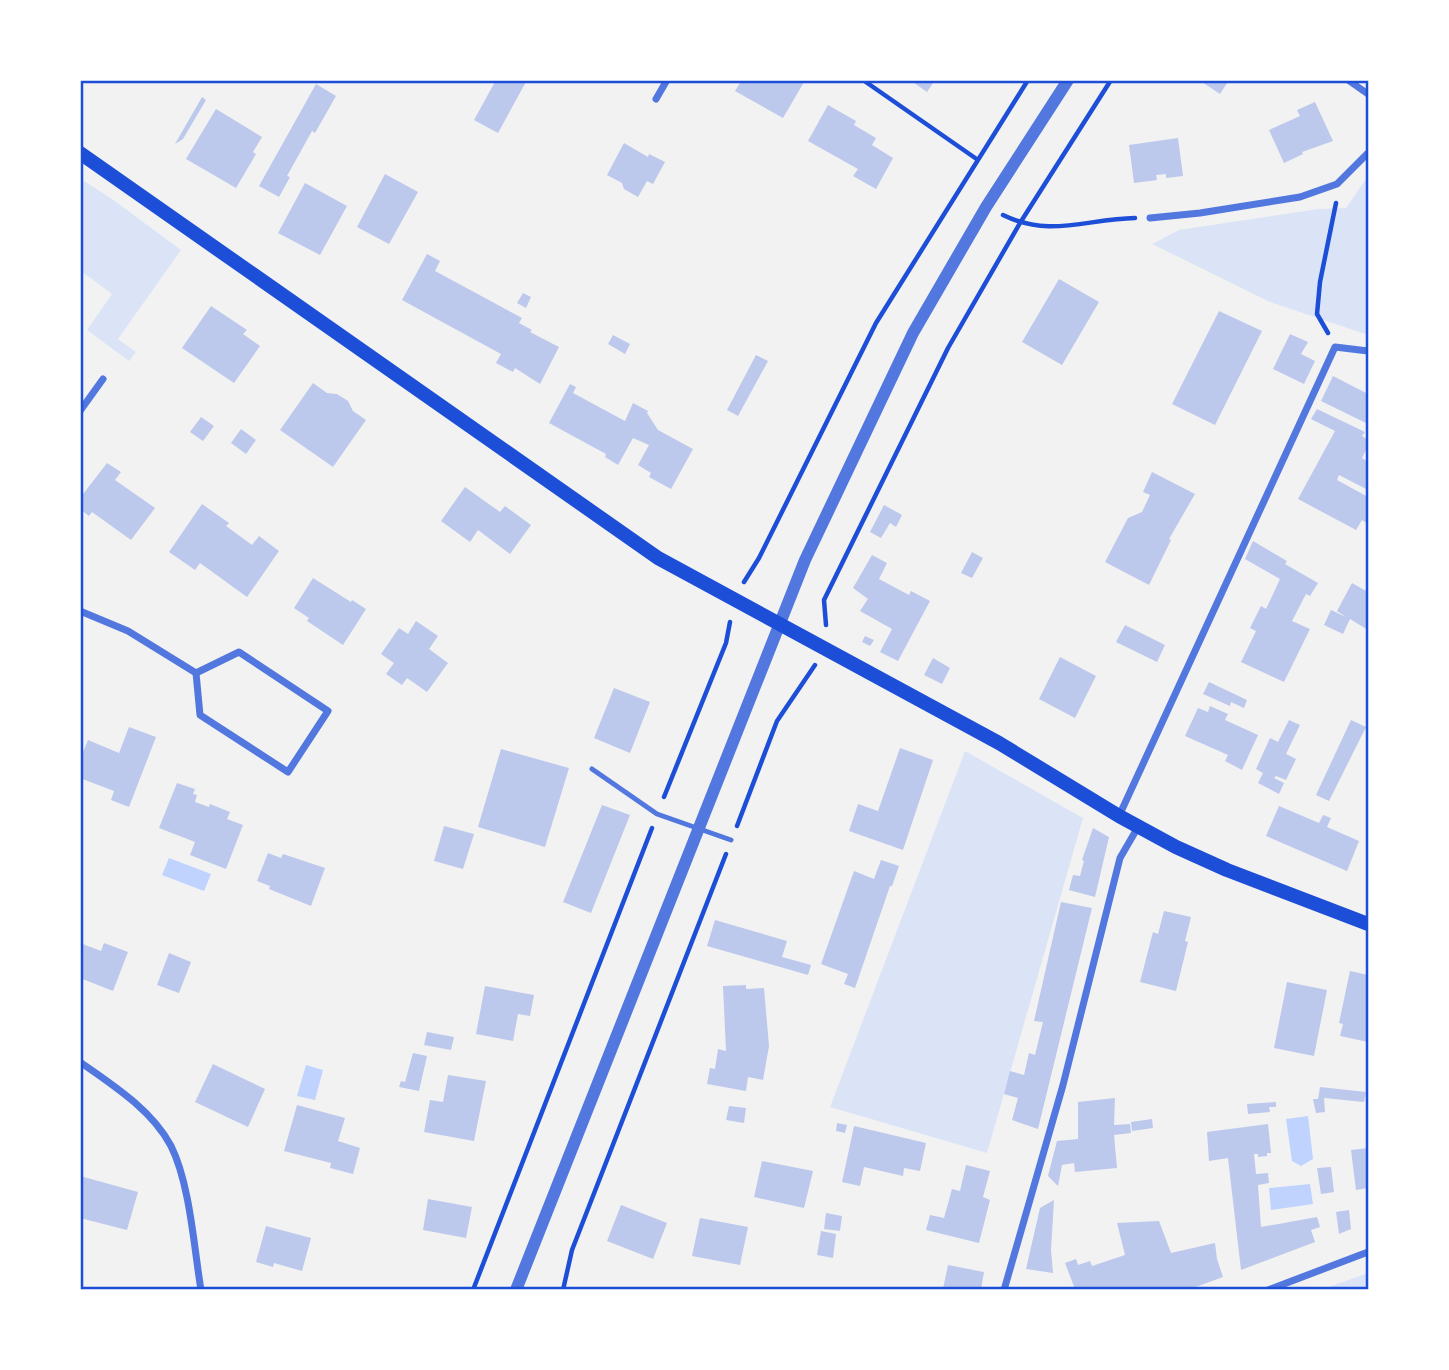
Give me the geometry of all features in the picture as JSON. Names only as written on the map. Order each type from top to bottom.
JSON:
[{"type":"main road","points":[[80,153],[657,558],[999,743],[1138,827],[1227,870],[1368,924]]},
{"type":"street","points":[[656,99],[667,80]]},
{"type":"street","points":[[516,1290],[805,560],[913,332],[986,206],[1068,80]]},
{"type":"street","points":[[1348,80],[1368,94]]},
{"type":"street","points":[[1150,218],[1300,197],[1337,184],[1368,153]]},
{"type":"street","points":[[1119,816],[1335,346],[1368,351]]},
{"type":"street","points":[[80,411],[103,379]]},
{"type":"street","points":[[80,611],[128,631],[196,673]]},
{"type":"street","points":[[239,652],[328,711],[288,772],[200,715],[196,673],[239,652]]},
{"type":"street","points":[[1004,1290],[1063,1086],[1120,858],[1138,827]]},
{"type":"street","points":[[80,1062],[129,1097],[155,1123],[171,1146],[180,1172],[201,1290]]},
{"type":"street","points":[[1268,1290],[1368,1252]]},
{"type":"lane","points":[[592,768],[657,814],[732,840]]},
{"type":"path","points":[[863,80],[978,160]]},
{"type":"path","points":[[473,1290],[726,643],[733,600],[759,558],[876,323],[1028,80]]},
{"type":"path","points":[[563,1290],[572,1250],[777,721],[826,649],[824,600],[948,348],[1020,223],[1111,80]]},
{"type":"path","points":[[1335,346],[1317,314],[1320,282],[1336,211],[1337,184]]},
{"type":"path","points":[[986,206],[1020,223],[1044,228],[1150,218]]},
{"type":"shaded area","points":[[1368,176],[1368,335],[1270,302],[1152,244],[1179,230],[1318,209],[1346,208]]},
{"type":"shaded area","points":[[81,179],[181,250],[118,339],[136,352],[129,361],[87,330],[112,294],[81,271]]},
{"type":"shaded area","points":[[965,751],[1083,818],[987,1153],[830,1107]]},
{"type":"shaded area","points":[[1368,1273],[1368,1289],[1323,1289]]},
{"type":"water","points":[[169,858],[211,874],[204,891],[162,875]]},
{"type":"water","points":[[306,1065],[323,1070],[315,1100],[297,1096]]},
{"type":"water","points":[[1308,1116],[1313,1159],[1301,1166],[1292,1161],[1286,1119]]},
{"type":"water","points":[[1310,1184],[1313,1204],[1271,1210],[1269,1188]]},
{"type":"building","points":[[496,80],[527,80],[498,133],[474,120]]},
{"type":"building","points":[[735,80],[804,82],[783,118],[735,91],[740,83]]},
{"type":"building","points":[[910,80],[935,80],[927,92]]},
{"type":"building","points":[[1199,80],[1229,80],[1220,94]]},
{"type":"building","points":[[316,84],[336,96],[315,133],[312,131],[287,176],[290,177],[279,197],[259,186]]},
{"type":"building","points":[[202,97],[206,100],[183,139],[175,144]]},
{"type":"building","points":[[1315,102],[1333,141],[1302,152],[1303,154],[1284,163],[1269,130],[1300,116],[1297,110]]},
{"type":"building","points":[[828,105],[856,121],[854,125],[876,138],[872,145],[893,158],[876,189],[853,176],[858,169],[808,141]]},
{"type":"building","points":[[216,109],[262,137],[253,152],[256,154],[236,188],[186,159]]},
{"type":"building","points":[[1178,138],[1183,176],[1166,178],[1166,174],[1156,175],[1157,180],[1134,183],[1129,145]]},
{"type":"building","points":[[624,143],[648,157],[649,154],[665,162],[653,184],[647,181],[638,197],[624,189],[622,183],[607,175]]},
{"type":"building","points":[[385,174],[418,192],[389,244],[357,227]]},
{"type":"building","points":[[305,183],[347,206],[320,255],[278,233]]},
{"type":"building","points":[[427,254],[440,261],[435,271],[522,318],[519,323],[532,330],[530,332],[559,347],[540,384],[515,368],[513,372],[496,363],[501,354],[402,300]]},
{"type":"building","points":[[1059,279],[1099,302],[1062,365],[1022,342]]},
{"type":"building","points":[[523,293],[531,297],[526,308],[517,303]]},
{"type":"building","points":[[211,306],[247,330],[243,334],[260,346],[234,383],[182,348]]},
{"type":"building","points":[[1219,311],[1262,331],[1215,425],[1172,404]]},
{"type":"building","points":[[1290,334],[1308,342],[1301,354],[1315,361],[1304,384],[1273,369]]},
{"type":"building","points":[[613,335],[630,344],[625,354],[608,344]]},
{"type":"building","points":[[756,355],[768,361],[738,416],[727,410]]},
{"type":"building","points":[[1333,376],[1368,394],[1368,424],[1321,401]]},
{"type":"building","points":[[313,383],[327,393],[337,394],[348,401],[353,411],[366,420],[333,467],[280,430]]},
{"type":"building","points":[[570,384],[576,387],[573,393],[625,421],[633,403],[648,411],[658,430],[693,449],[671,489],[649,477],[651,473],[638,465],[649,445],[633,438],[618,465],[605,457],[606,454],[549,423]]},
{"type":"building","points":[[1317,409],[1365,432],[1362,436],[1368,440],[1362,458],[1368,462],[1368,490],[1339,475],[1337,480],[1368,497],[1368,524],[1362,520],[1356,530],[1298,499],[1335,431],[1311,419]]},
{"type":"building","points":[[201,417],[214,426],[203,441],[190,432]]},
{"type":"building","points":[[241,429],[256,440],[246,454],[231,443]]},
{"type":"building","points":[[107,463],[121,472],[115,480],[155,508],[131,540],[92,512],[89,516],[80,509],[80,498]]},
{"type":"building","points":[[1152,472],[1195,494],[1169,539],[1171,540],[1149,585],[1105,562],[1128,518],[1142,512],[1150,495],[1143,492]]},
{"type":"building","points":[[465,487],[500,512],[505,506],[531,525],[510,554],[478,530],[470,542],[441,521]]},
{"type":"building","points":[[202,504],[229,523],[226,526],[252,545],[259,536],[279,551],[247,597],[200,563],[195,570],[169,552]]},
{"type":"building","points":[[884,505],[902,515],[896,527],[890,523],[881,538],[870,532]]},
{"type":"building","points":[[1253,541],[1318,583],[1310,596],[1306,594],[1292,621],[1310,629],[1284,682],[1241,662],[1256,631],[1250,628],[1261,606],[1266,609],[1280,579],[1245,559]]},
{"type":"building","points":[[972,552],[983,558],[972,578],[961,573]]},
{"type":"building","points":[[872,555],[887,563],[879,579],[909,595],[911,591],[930,601],[898,661],[880,652],[892,629],[860,611],[868,599],[853,588]]},
{"type":"building","points":[[313,578],[366,609],[343,645],[307,621],[309,618],[294,608]]},
{"type":"building","points":[[1352,583],[1368,592],[1368,630],[1350,619],[1343,634],[1324,625],[1331,610],[1346,617],[1337,611]]},
{"type":"building","points":[[416,621],[438,636],[429,649],[448,663],[427,692],[407,678],[402,685],[386,674],[394,663],[381,654],[399,628],[408,634]]},
{"type":"building","points":[[1125,625],[1165,645],[1157,662],[1116,642]]},
{"type":"building","points":[[865,636],[874,640],[870,646],[862,642]]},
{"type":"building","points":[[1060,657],[1096,676],[1075,718],[1039,699]]},
{"type":"building","points":[[933,658],[950,668],[942,684],[924,675]]},
{"type":"building","points":[[1209,682],[1247,700],[1244,708],[1231,702],[1230,706],[1203,694]]},
{"type":"building","points":[[614,688],[650,702],[630,753],[594,738]]},
{"type":"building","points":[[1210,706],[1228,714],[1225,720],[1258,735],[1242,770],[1225,761],[1228,755],[1185,736],[1198,708],[1208,712]]},
{"type":"building","points":[[1289,720],[1300,725],[1286,754],[1296,759],[1286,780],[1276,776],[1274,778],[1284,783],[1279,794],[1258,783],[1263,773],[1256,769],[1270,738],[1278,742]]},
{"type":"building","points":[[1351,720],[1366,727],[1329,801],[1316,795]]},
{"type":"building","points":[[129,727],[156,737],[129,807],[111,800],[114,791],[80,778],[80,759],[88,740],[119,753]]},
{"type":"building","points":[[900,748],[933,760],[903,850],[849,831],[858,804],[878,811]]},
{"type":"building","points":[[501,749],[569,768],[545,847],[478,827]]},
{"type":"building","points":[[177,783],[195,789],[195,802],[209,807],[210,804],[230,812],[227,819],[243,825],[226,869],[190,855],[195,842],[159,828]]},
{"type":"building","points":[[602,805],[630,815],[591,913],[563,902]]},
{"type":"building","points":[[1279,806],[1319,823],[1323,815],[1331,818],[1327,827],[1359,841],[1347,871],[1266,836]]},
{"type":"building","points":[[444,826],[474,834],[463,869],[434,861]]},
{"type":"building","points":[[1093,828],[1109,837],[1095,897],[1069,890],[1073,875],[1080,876],[1084,861],[1082,860]]},
{"type":"building","points":[[268,853],[281,858],[283,854],[325,868],[311,906],[269,889],[270,886],[257,881]]},
{"type":"building","points":[[881,860],[899,866],[855,988],[844,984],[848,974],[821,964],[854,871],[874,879]]},
{"type":"building","points":[[1061,902],[1092,908],[1038,1129],[1012,1120],[1018,1098],[1004,1094],[1010,1071],[1024,1075],[1029,1053],[1035,1055],[1043,1022],[1034,1021]]},
{"type":"building","points":[[1164,911],[1191,917],[1176,991],[1140,982],[1153,932],[1158,934]]},
{"type":"building","points":[[715,920],[787,941],[782,957],[811,965],[808,975],[707,946]]},
{"type":"building","points":[[80,943],[101,951],[104,943],[128,952],[113,991],[80,978]]},
{"type":"building","points":[[169,953],[191,962],[179,993],[157,985]]},
{"type":"building","points":[[1350,971],[1368,975],[1368,1042],[1340,1036],[1343,1024],[1339,1023]]},
{"type":"building","points":[[1287,982],[1327,990],[1314,1056],[1274,1048]]},
{"type":"building","points":[[746,985],[746,989],[764,988],[769,1046],[763,1080],[748,1077],[746,1091],[707,1084],[710,1068],[715,1069],[718,1049],[726,1051],[723,986]]},
{"type":"building","points":[[485,986],[534,995],[530,1016],[518,1014],[513,1041],[476,1034]]},
{"type":"building","points":[[427,1032],[454,1037],[451,1050],[424,1045]]},
{"type":"building","points":[[413,1053],[427,1056],[419,1091],[399,1087],[401,1081],[405,1082]]},
{"type":"building","points":[[213,1064],[265,1089],[248,1127],[195,1102]]},
{"type":"building","points":[[448,1075],[486,1081],[474,1141],[424,1132],[430,1100],[443,1102]]},
{"type":"building","points":[[1320,1087],[1366,1092],[1364,1102],[1324,1098],[1325,1112],[1316,1113],[1313,1099],[1318,1099]]},
{"type":"building","points":[[1115,1098],[1114,1125],[1130,1124],[1131,1133],[1114,1135],[1117,1168],[1075,1172],[1074,1163],[1062,1165],[1058,1186],[1048,1176],[1057,1141],[1078,1139],[1078,1102]]},
{"type":"building","points":[[1276,1102],[1276,1107],[1269,1107],[1270,1112],[1248,1114],[1247,1104]]},
{"type":"building","points":[[297,1105],[345,1118],[338,1141],[360,1148],[353,1174],[330,1168],[331,1163],[284,1151]]},
{"type":"building","points":[[729,1106],[746,1108],[744,1123],[726,1120]]},
{"type":"building","points":[[1152,1119],[1153,1128],[1132,1131],[1131,1122]]},
{"type":"building","points":[[837,1123],[847,1125],[845,1133],[836,1131]]},
{"type":"building","points":[[1268,1124],[1271,1153],[1258,1157],[1258,1154],[1254,1154],[1256,1174],[1268,1173],[1269,1183],[1258,1185],[1261,1227],[1317,1217],[1320,1227],[1311,1230],[1315,1242],[1241,1270],[1228,1158],[1209,1161],[1207,1132]]},
{"type":"building","points":[[854,1126],[926,1143],[920,1171],[904,1168],[903,1176],[864,1167],[860,1186],[842,1182]]},
{"type":"building","points":[[1368,1148],[1368,1188],[1356,1190],[1351,1150]]},
{"type":"building","points":[[762,1161],[813,1171],[804,1208],[754,1197]]},
{"type":"building","points":[[966,1165],[990,1171],[983,1197],[990,1200],[979,1243],[926,1230],[930,1215],[944,1218],[952,1189],[960,1191]]},
{"type":"building","points":[[1331,1167],[1334,1192],[1321,1194],[1317,1168]]},
{"type":"building","points":[[80,1176],[138,1192],[127,1230],[80,1218]]},
{"type":"building","points":[[428,1199],[472,1207],[466,1238],[423,1230]]},
{"type":"building","points":[[1054,1200],[1051,1250],[1053,1273],[1026,1269],[1040,1208]]},
{"type":"building","points":[[621,1205],[667,1223],[653,1259],[607,1241]]},
{"type":"building","points":[[1349,1210],[1351,1229],[1339,1234],[1336,1212]]},
{"type":"building","points":[[826,1213],[842,1216],[840,1231],[824,1229]]},
{"type":"building","points":[[700,1218],[748,1227],[740,1265],[692,1256]]},
{"type":"building","points":[[1159,1221],[1171,1253],[1215,1243],[1223,1277],[1190,1289],[1075,1289],[1065,1263],[1076,1259],[1078,1265],[1090,1261],[1092,1266],[1125,1255],[1117,1223]]},
{"type":"building","points":[[266,1226],[311,1238],[302,1271],[274,1263],[273,1267],[256,1262]]},
{"type":"building","points":[[821,1231],[836,1234],[833,1258],[817,1255]]},
{"type":"building","points":[[948,1265],[984,1272],[981,1289],[943,1289]]}]
